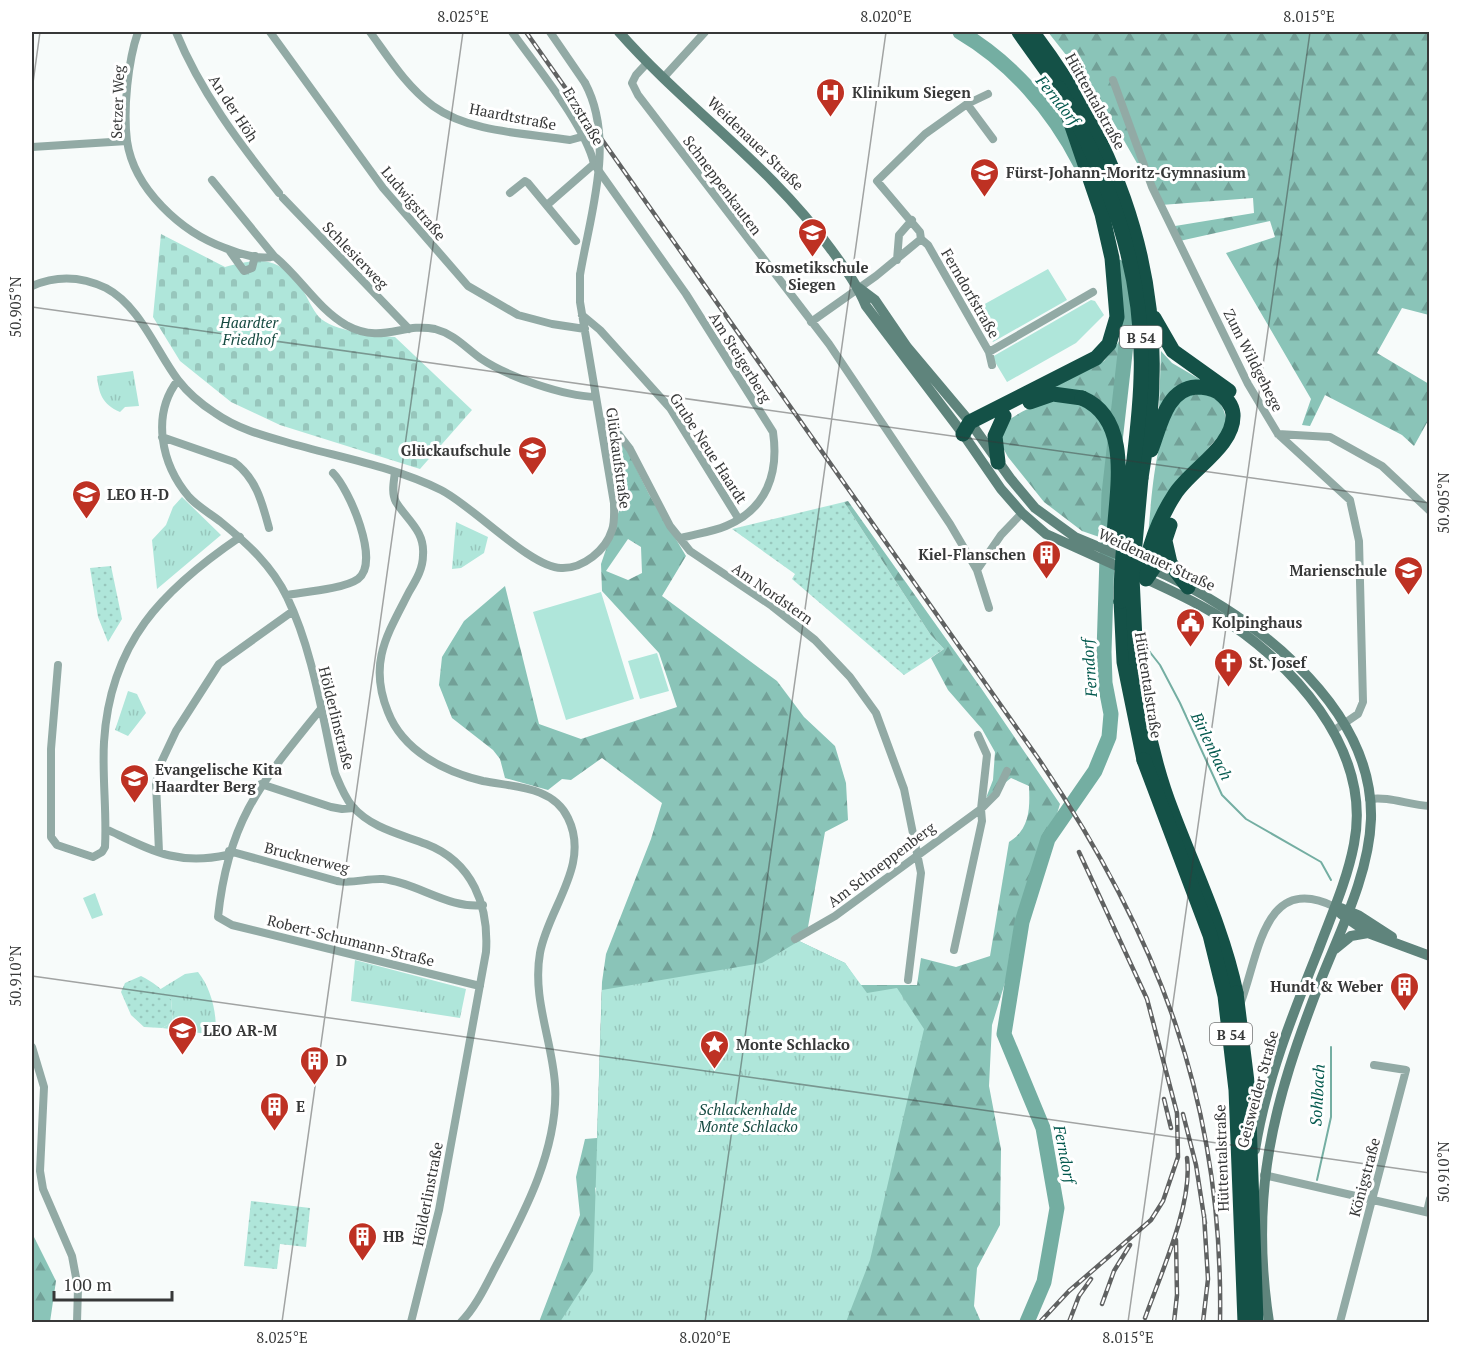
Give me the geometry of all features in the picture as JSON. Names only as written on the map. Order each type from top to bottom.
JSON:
[{"type":"highway","name":"Hüttentalstraße","points":[[1019,32],[1059,88],[1092,152],[1113,201],[1129,254],[1138,304],[1141,379],[1122,546],[1121,601],[1124,662],[1144,760],[1207,927],[1226,996],[1236,1090],[1245,1323]]},
{"type":"highway","name":"Hüttentalstraße","points":[[1032,32],[1067,83],[1112,168],[1141,252],[1149,303],[1152,380],[1132,577],[1136,661],[1147,729],[1160,777],[1220,931],[1236,993],[1248,1090],[1257,1323]]},
{"type":"highway","points":[[970,429],[1096,358],[1109,344],[1115,327],[1117,304],[1112,258],[1102,214],[1059,88]]},
{"type":"highway","points":[[1148,572],[1183,500],[1229,450],[1240,429],[1239,404],[1232,393],[1220,382],[1189,364],[1165,341],[1149,303]]},
{"type":"highway","points":[[1141,478],[1165,412],[1179,394],[1191,388],[1213,389],[1227,399],[1232,407],[1232,426],[1217,448],[1176,492],[1158,529],[1148,572]]},
{"type":"highway","points":[[970,429],[1004,416],[1032,400],[1053,394],[1082,398],[1101,411],[1111,426],[1116,441],[1114,579],[1121,601]]},
{"type":"highway","points":[[998,462],[995,436],[1004,416]]},
{"type":"highway","points":[[1165,541],[1170,563],[1188,587]]},
{"type":"main road","name":"Weidenauer Straße","points":[[619,32],[790,196],[859,288],[874,300],[970,429],[1022,494],[1045,516],[1122,569],[1148,572],[1188,587],[1238,617],[1280,648],[1316,687],[1344,725],[1360,762],[1369,799],[1371,818],[1367,846],[1346,914]]},
{"type":"main road","name":"Weidenauer Straße","points":[[970,429],[1001,489],[1022,513],[1046,534],[1094,551],[1122,557],[1148,572],[1217,615],[1263,650],[1300,686],[1333,731],[1350,768],[1357,817],[1354,844],[1335,907]]},
{"type":"main road","name":"Geisweider Straße","points":[[1257,1323],[1250,1256],[1249,1206],[1258,1130],[1291,1019],[1335,907]]},
{"type":"main road","points":[[1335,907],[1430,956]]},
{"type":"main road","name":"Geisweider Straße","points":[[1269,1323],[1261,1256],[1264,1175],[1271,1133],[1287,1074],[1346,914]]},
{"type":"main road","points":[[1346,914],[1368,933],[1407,946]]},
{"type":"main road","points":[[1332,952],[1351,936],[1368,933]]},
{"type":"street","name":"Setzer Weg","points":[[138,32],[130,68],[127,141],[137,168],[158,203],[214,244],[229,250]]},
{"type":"street","name":"An der Höh","points":[[176,32],[206,92],[247,153],[281,195]]},
{"type":"street","name":"Ludwigstraße","points":[[270,32],[383,188],[468,286],[518,315],[585,329]]},
{"type":"street","name":"Haardtstraße","points":[[370,32],[416,91],[448,114],[467,123],[493,129],[570,140],[581,137]]},
{"type":"street","name":"Erzstraße","points":[[512,32],[565,105],[592,153],[594,164],[547,205]]},
{"type":"street","name":"Glückaufstraße","points":[[32,286],[61,278],[82,279],[108,289],[123,301],[139,321],[178,380],[191,395],[215,413],[247,430],[428,483],[458,498],[547,565],[562,568],[581,565],[596,555],[612,530],[614,503],[602,421],[578,293],[600,150],[598,114],[582,77],[550,32]]},
{"type":"street","points":[[664,77],[705,32]]},
{"type":"street","name":"Schneppenkauten","points":[[648,62],[632,83],[638,95],[811,321],[865,397],[977,570],[989,608]]},
{"type":"street","name":"Zum Wildgehege","points":[[1113,81],[1152,187],[1182,252],[1218,318],[1248,384],[1278,434],[1350,500],[1359,541],[1363,702],[1358,714],[1333,731]]},
{"type":"street","points":[[988,94],[967,104],[993,139]]},
{"type":"street","name":"Ferndorfstraße","points":[[967,104],[925,134],[877,181],[920,232],[921,239],[928,245],[989,352],[992,365]]},
{"type":"street","points":[[32,147],[127,141]]},
{"type":"street","name":"Am Steigerberg","points":[[594,164],[686,294],[773,432],[777,457],[772,479],[757,505],[726,526],[681,537]]},
{"type":"street","points":[[212,180],[274,256],[328,312],[346,325],[379,335],[409,329],[432,328],[449,333],[480,358],[507,373],[561,391],[596,397]]},
{"type":"street","points":[[510,193],[525,181],[576,241]]},
{"type":"street","name":"Schlesierweg","points":[[281,195],[409,329]]},
{"type":"street","points":[[897,260],[899,236],[912,220]]},
{"type":"street","points":[[811,321],[897,260],[921,239]]},
{"type":"street","points":[[229,250],[255,256],[274,256]]},
{"type":"street","points":[[229,250],[244,271],[252,268],[255,256]]},
{"type":"street","points":[[989,352],[1093,292]]},
{"type":"street","name":"Grube Neue Haardt","points":[[582,315],[600,330],[670,408],[738,518]]},
{"type":"street","name":"Hölderlinstraße","points":[[178,380],[165,402],[162,437],[171,467],[190,498],[240,537],[272,572],[286,595],[302,634],[335,773],[354,808],[380,827],[443,852],[465,871],[483,905],[488,928],[480,986],[439,1210],[411,1323]]},
{"type":"street","name":"Am Nordstern","points":[[602,421],[613,427],[630,449],[670,526],[700,560],[772,606],[814,640],[850,677],[876,713],[887,737],[904,789],[921,873],[908,980]]},
{"type":"street","points":[[1278,434],[1330,437],[1382,466],[1429,508]]},
{"type":"street","points":[[162,437],[234,462],[243,468],[256,488],[269,528]]},
{"type":"street","points":[[395,472],[393,485],[396,501],[416,526],[424,553],[421,570],[381,648],[379,671],[388,713],[404,738],[436,764],[454,772],[528,789],[548,796],[567,816],[576,844],[572,871],[544,933],[538,971],[538,991],[551,1050],[555,1086],[550,1134],[537,1180],[518,1225],[489,1279],[461,1323]]},
{"type":"street","points":[[286,595],[353,582],[366,570],[368,560],[362,534],[343,486],[333,473]]},
{"type":"street","points":[[977,570],[1002,535],[1022,513]]},
{"type":"street","points":[[58,665],[51,749],[51,837],[57,845],[93,857],[102,852],[105,847],[103,759],[106,719],[118,674],[127,654],[138,632],[165,596],[197,567],[240,537]]},
{"type":"street","points":[[159,852],[156,783],[160,765],[176,731],[219,664],[293,611]]},
{"type":"street","points":[[106,829],[179,859],[198,861],[228,853],[238,827],[261,784],[321,710]]},
{"type":"street","points":[[954,950],[982,821],[981,809],[987,755],[978,735]]},
{"type":"street","name":"Am Schneppenberg","points":[[795,939],[835,916],[981,809],[996,794],[1006,771]]},
{"type":"street","points":[[261,784],[331,807],[354,808]]},
{"type":"street","points":[[1369,799],[1384,797],[1410,805],[1430,806]]},
{"type":"street","name":"Brucknerweg","points":[[228,853],[337,881],[349,883],[383,879],[461,904],[483,905]]},
{"type":"street","name":"Robert-Schumann-Straße","points":[[228,853],[218,918],[232,925],[480,986]]},
{"type":"street","points":[[1224,1062],[1236,1017],[1275,911],[1285,902],[1297,898],[1311,898],[1335,907]]},
{"type":"street","points":[[32,1047],[44,1087],[40,1171],[44,1189],[72,1256],[78,1288],[77,1323]]},
{"type":"street","name":"Königstraße","points":[[1340,1323],[1406,1070],[1374,1065]]},
{"type":"street","points":[[1264,1175],[1428,1213],[1430,1199]]},
{"type":"green space","points":[[1048,32],[1429,32],[1429,315],[1402,308],[1377,353],[1429,384],[1429,419],[1414,446],[1402,435],[1325,395],[1310,426],[1302,425],[1311,399],[1226,253],[1275,237],[1270,221],[1175,242],[1169,227],[1254,213],[1253,198],[1161,205],[1099,97]]},
{"type":"green space","name":"Haardter Friedhof","points":[[161,234],[225,267],[258,261],[268,262],[285,270],[302,289],[319,317],[325,322],[355,332],[395,337],[472,410],[420,469],[280,425],[231,402],[180,361],[153,317]]},
{"type":"green space","points":[[1048,269],[1067,300],[993,342],[974,310]]},
{"type":"green space","points":[[1091,300],[1095,301],[1104,315],[1076,343],[1007,382],[992,357]]},
{"type":"green space","points":[[1124,335],[1113,415],[1095,399],[1057,389],[1056,386],[1104,361]]},
{"type":"green space","points":[[1161,351],[1172,363],[1201,380],[1159,410]]},
{"type":"green space","points":[[133,371],[139,406],[125,407],[120,412],[109,406],[102,398],[97,376]]},
{"type":"green space","points":[[1201,392],[1213,397],[1221,405],[1224,410],[1226,428],[1173,488],[1148,535],[1155,467],[1163,432],[1177,404]]},
{"type":"green space","points":[[1069,399],[1098,415],[1108,440],[1110,475],[1105,539],[1082,531],[1044,502],[1008,457],[1001,444],[1004,423],[1035,406]]},
{"type":"green space","points":[[611,435],[624,444],[650,496],[686,556],[662,596],[777,681],[804,717],[835,746],[846,783],[848,820],[825,832],[808,927],[799,941],[845,963],[860,985],[917,985],[921,958],[956,967],[990,956],[1009,842],[1016,837],[1025,824],[1029,810],[1029,786],[1011,778],[986,798],[993,780],[995,752],[982,729],[948,690],[931,658],[944,649],[930,634],[844,502],[848,501],[1060,804],[992,1025],[989,1086],[1001,1149],[1000,1225],[977,1268],[974,1306],[981,1322],[539,1322],[580,1215],[576,1177],[585,1139],[597,1138],[602,982],[606,954],[651,839],[662,803],[602,758],[571,780],[562,779],[548,790],[505,778],[500,759],[493,750],[452,718],[439,685],[442,657],[464,621],[505,586],[539,724],[581,739],[677,707],[659,653],[602,591],[601,564],[623,499]],"holes":[[[628,539],[641,547],[642,573],[628,580],[606,571]],[[654,1137],[611,1305],[595,1188]]]},
{"type":"green space","points":[[182,497],[221,535],[157,589],[152,540],[166,525],[173,507]]},
{"type":"green space","points":[[844,502],[930,634],[944,649],[904,675],[792,579],[795,574],[732,529]]},
{"type":"green space","points":[[456,522],[488,537],[484,553],[461,568],[452,569]]},
{"type":"green space","points":[[111,566],[122,619],[108,642],[98,617],[90,568]]},
{"type":"green space","points":[[601,592],[634,699],[566,720],[533,612]]},
{"type":"green space","points":[[657,653],[669,691],[640,699],[628,661]]},
{"type":"green space","points":[[128,691],[137,694],[146,713],[128,736],[115,730]]},
{"type":"green space","points":[[95,893],[103,915],[92,919],[83,898]]},
{"type":"green space","name":"Schlackenhalde Monte Schlacko","points":[[799,941],[845,963],[867,993],[897,988],[924,1029],[870,1260],[846,1322],[560,1322],[593,1271],[602,990],[762,963]]},
{"type":"green space","points":[[355,960],[466,989],[460,1018],[351,1001]]},
{"type":"green space","points":[[198,972],[207,986],[212,1002],[215,1035],[162,1028],[173,1022],[171,999],[159,990],[185,974]]},
{"type":"green space","points":[[141,976],[171,999],[173,1022],[162,1028],[144,1027],[131,1015],[121,992],[125,983]]},
{"type":"green space","points":[[251,1201],[310,1208],[306,1247],[280,1244],[277,1269],[244,1266]]},
{"type":"green space","points":[[32,1233],[56,1281],[50,1322],[32,1322]]},
{"type":"waterway","name":"Ferndorf","points":[[960,32],[996,58],[1029,89],[1057,124],[1080,163]]},
{"type":"waterway","name":"Ferndorf","points":[[1027,1322],[1044,1282],[1057,1208],[1043,1128],[1004,1034],[1022,922],[1048,839],[1095,771],[1109,737],[1111,714],[1105,683],[1104,652],[1109,494],[1128,327],[1118,267]]},
{"type":"waterway","name":"Birlenbach","points":[[1105,588],[1114,603]]},
{"type":"waterway","name":"Birlenbach","points":[[1142,642],[1160,665],[1180,703],[1222,795],[1246,819],[1321,862],[1331,880]]},
{"type":"waterway","name":"Sohlbach","points":[[1317,1180],[1331,1117],[1331,1047]]},
{"type":"railway","points":[[526,32],[1038,758],[1081,824],[1118,891],[1150,957],[1176,1025],[1196,1095],[1210,1167],[1218,1243],[1220,1322]]},
{"type":"railway","points":[[1040,1322],[1069,1291],[1151,1220],[1163,1201],[1178,1157],[1177,1113],[1147,999],[1079,852]]},
{"type":"railway","points":[[1164,1099],[1171,1128]]},
{"type":"railway","points":[[1183,1114],[1196,1165],[1205,1223]]},
{"type":"railway","points":[[1145,1318],[1181,1217],[1188,1176],[1187,1158]]},
{"type":"railway","points":[[1203,1322],[1208,1279],[1204,1215]]},
{"type":"railway","points":[[1174,1322],[1177,1295],[1176,1240]]},
{"type":"railway","points":[[1102,1304],[1114,1271],[1130,1245]]},
{"type":"railway","points":[[1069,1322],[1079,1296],[1091,1279]]},
{"type":"place","name":"Klinikum Siegen","points":[[831,118]]},
{"type":"place","name":"Fürst-Johann-Moritz-Gymnasium","points":[[985,198]]},
{"type":"place","name":"Kosmetikschule Siegen","points":[[812,258]]},
{"type":"place","name":"Glückaufschule","points":[[532,476]]},
{"type":"place","name":"LEO H-D","points":[[86,520]]},
{"type":"place","name":"Kiel-Flanschen","points":[[1047,580]]},
{"type":"place","name":"Marienschule","points":[[1408,596]]},
{"type":"place","name":"Kolpinghaus","points":[[1191,648]]},
{"type":"place","name":"St. Josef","points":[[1228,688]]},
{"type":"place","name":"Evangelische Kita Haardter Berg","points":[[134,804]]},
{"type":"place","name":"Hundt & Weber","points":[[1404,1012]]},
{"type":"place","name":"LEO AR-M","points":[[182,1056]]},
{"type":"place","name":"Monte Schlacko","points":[[715,1070]]},
{"type":"place","name":"D","points":[[315,1086]]},
{"type":"place","name":"E","points":[[275,1132]]},
{"type":"place","name":"HB","points":[[362,1262]]}]
